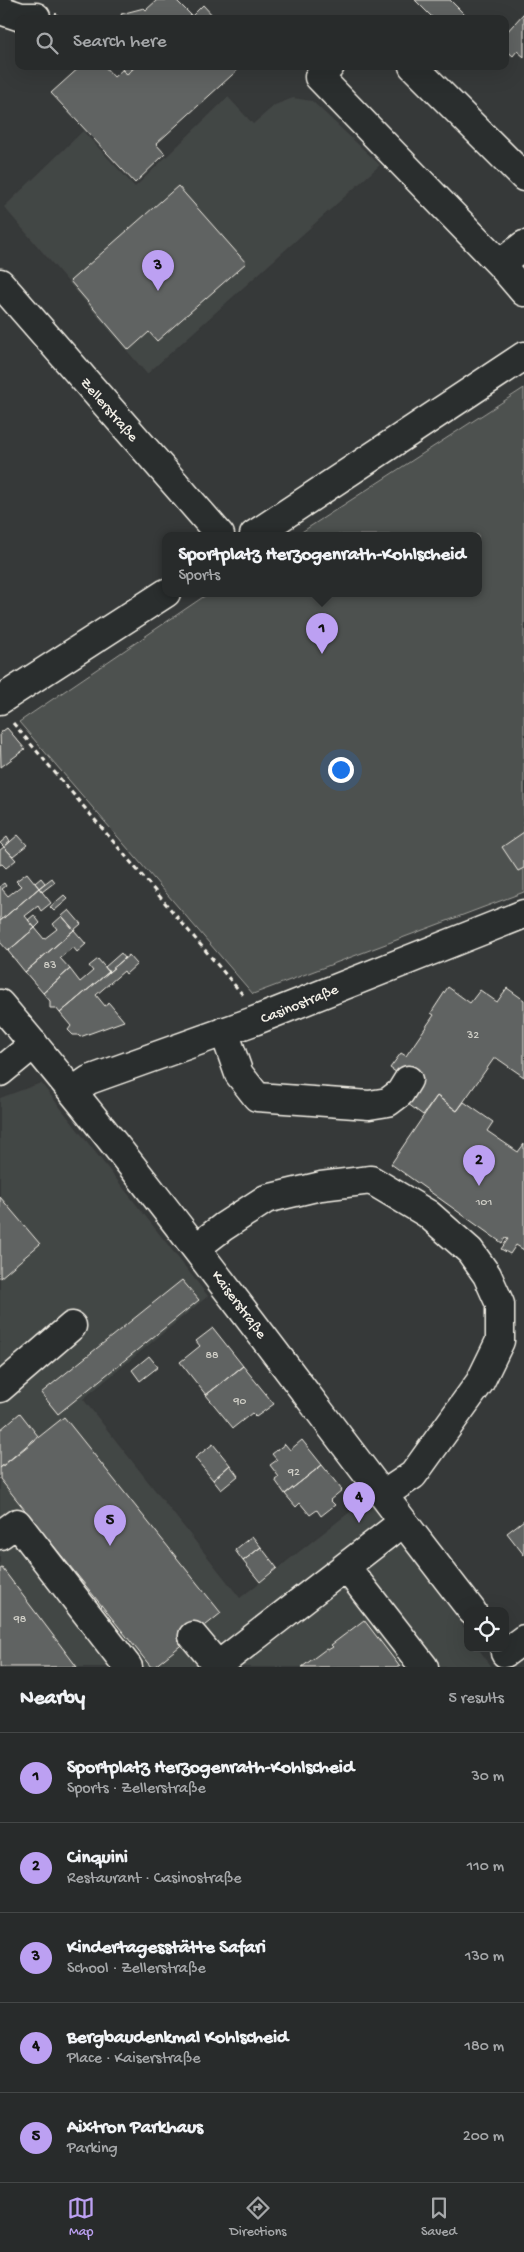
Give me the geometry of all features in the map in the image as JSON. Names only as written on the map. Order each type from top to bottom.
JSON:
[{"type":"street","points":[[0,10],[15,15]]},
{"type":"street","points":[[326,70],[319,77],[500,264],[524,292]]},
{"type":"street","points":[[417,70],[524,178]]},
{"type":"street","points":[[500,264],[524,245]]},
{"type":"street","name":"Zellerstraße","points":[[0,283],[217,532]]},
{"type":"street","points":[[259,532],[524,356]]},
{"type":"street","points":[[6,711],[162,596]]},
{"type":"street","name":"Casinostraße","points":[[73,1091],[89,1080],[254,1021],[524,914]]},
{"type":"street","name":"Kaiserstraße","points":[[0,1004],[73,1091],[196,1247],[469,1607]]},
{"type":"street","points":[[224,1031],[239,1074],[257,1097],[369,1105],[388,1102],[400,1093],[408,1080]]},
{"type":"street","points":[[0,1072],[34,1044]]},
{"type":"street","points":[[196,1247],[266,1199],[321,1186],[371,1180],[428,1214],[470,1251],[487,1275],[500,1304],[500,1341],[480,1382],[413,1475],[383,1495]]},
{"type":"street","points":[[0,1388],[72,1326]]},
{"type":"street","points":[[194,1636],[217,1666],[403,1522]]},
{"type":"street","points":[[0,1535],[16,1523],[128,1667]]},
{"type":"street","points":[[346,1567],[424,1667]]},
{"type":"path","points":[[6,711],[243,995],[254,1021]]},
{"type":"shaded area","points":[[228,97],[253,124],[275,105],[293,98],[312,101],[380,165],[147,374],[4,207],[83,131],[135,187]]},
{"type":"shaded area","points":[[524,388],[524,892],[253,994],[19,722],[203,597],[482,597],[482,532],[302,532]]},
{"type":"shaded area","points":[[41,1083],[208,1296],[83,1399],[240,1598],[369,1497],[464,1628],[464,1652],[481,1652],[492,1667],[0,1667],[0,1098]]},
{"type":"building","points":[[157,0],[176,0],[191,15],[121,14],[144,8],[146,10]]},
{"type":"building","points":[[415,0],[450,0],[465,15],[430,15]]},
{"type":"building","points":[[203,5],[212,15],[193,15]]},
{"type":"building","points":[[524,13],[524,57],[517,51],[513,56],[509,52],[509,30]]},
{"type":"building","points":[[77,70],[108,70],[114,77],[122,70],[127,74],[132,70],[238,70],[156,144],[165,154],[135,183],[51,93]]},
{"type":"building","points":[[123,70],[132,70],[127,74]]},
{"type":"building","points":[[178,186],[246,263],[157,341],[149,332],[129,350],[70,281]]},
{"type":"building","points":[[7,728],[25,749],[1,767],[0,733]]},
{"type":"building","points":[[524,832],[524,868],[518,871],[502,847]]},
{"type":"building","points":[[18,835],[27,845],[13,856],[4,847]]},
{"type":"building","points":[[7,837],[10,842],[4,847],[0,843]]},
{"type":"building","points":[[4,847],[16,860],[6,868],[2,864],[0,865],[0,850]]},
{"type":"building","points":[[27,873],[39,888],[0,921],[0,886],[4,883],[6,886],[2,889],[8,896],[21,886],[16,881]]},
{"type":"building","points":[[41,878],[45,883],[39,888],[35,883]]},
{"type":"building","points":[[52,878],[55,882],[42,892],[39,888]]},
{"type":"building","points":[[39,888],[51,903],[41,911],[38,906],[25,916],[35,928],[8,951],[0,942],[0,921]]},
{"type":"building","points":[[64,895],[68,899],[54,911],[50,907]]},
{"type":"building","points":[[69,910],[81,924],[74,930],[62,916]]},
{"type":"building","points":[[34,915],[40,923],[35,928],[28,920]]},
{"type":"building","points":[[62,916],[74,930],[25,972],[8,951],[35,928],[44,939],[57,929],[53,924]]},
{"type":"building","points":[[74,930],[86,944],[77,952],[73,947],[60,958],[70,969],[43,993],[25,972]]},
{"type":"building","points":[[121,953],[125,958],[109,972],[105,967]]},
{"type":"building","points":[[129,955],[137,964],[126,974],[124,971],[96,995],[105,1006],[109,1003],[124,1021],[80,1037],[73,1035],[68,1030],[71,1026],[60,1013]]},
{"type":"building","points":[[98,959],[109,972],[60,1013],[56,1008],[50,1008],[50,1001],[43,993],[70,969],[80,982],[93,971],[89,966]]},
{"type":"building","points":[[448,987],[470,1003],[480,990],[497,1002],[507,988],[524,1000],[524,1077],[495,1057],[457,1111],[437,1096],[423,1115],[408,1104],[419,1088],[390,1068],[401,1053],[406,1056],[434,1015],[431,1013]]},
{"type":"building","points":[[437,1096],[457,1111],[464,1102],[493,1122],[487,1131],[518,1152],[524,1144],[524,1250],[516,1245],[510,1254],[501,1249],[508,1239],[505,1238],[502,1243],[391,1164]]},
{"type":"building","points":[[0,1197],[40,1244],[0,1278]]},
{"type":"building","points":[[182,1280],[199,1300],[58,1414],[41,1393]]},
{"type":"building","points":[[213,1328],[243,1366],[206,1395],[180,1362],[200,1346],[196,1341]]},
{"type":"building","points":[[149,1356],[158,1367],[140,1381],[132,1370]]},
{"type":"building","points":[[243,1366],[274,1404],[256,1417],[252,1413],[233,1428],[206,1395]]},
{"type":"building","points":[[20,1413],[38,1436],[0,1468],[0,1430]]},
{"type":"building","points":[[64,1417],[221,1613],[154,1667],[151,1667],[0,1479],[0,1468]]},
{"type":"building","points":[[302,1440],[322,1465],[285,1494],[275,1480],[279,1477],[270,1465],[277,1460],[272,1454],[285,1444],[290,1450]]},
{"type":"building","points":[[213,1444],[230,1465],[213,1480],[195,1458]]},
{"type":"building","points":[[230,1465],[238,1476],[221,1490],[213,1480]]},
{"type":"building","points":[[322,1465],[342,1490],[330,1500],[335,1505],[321,1516],[317,1510],[310,1515],[300,1503],[296,1507],[285,1494]]},
{"type":"building","points":[[524,1520],[524,1555],[507,1533]]},
{"type":"building","points":[[252,1536],[261,1547],[243,1561],[235,1550]]},
{"type":"building","points":[[261,1547],[277,1568],[260,1582],[243,1561]]},
{"type":"building","points":[[2,1568],[77,1667],[0,1667],[0,1569]]},
{"type":"building","points":[[364,1620],[400,1667],[302,1667],[326,1649],[328,1650],[333,1647],[331,1645]]},
{"type":"place","name":"Kindertagesstätte Safari","points":[[158,291]]},
{"type":"place","name":"Sportplatz Herzogenrath-Kohlscheid","points":[[322,654]]},
{"type":"place","name":"Cinquini","points":[[479,1186]]},
{"type":"place","name":"Bergbaudenkmal Kohlscheid","points":[[359,1523]]},
{"type":"place","name":"Aixtron Parkhaus","points":[[110,1546]]}]
